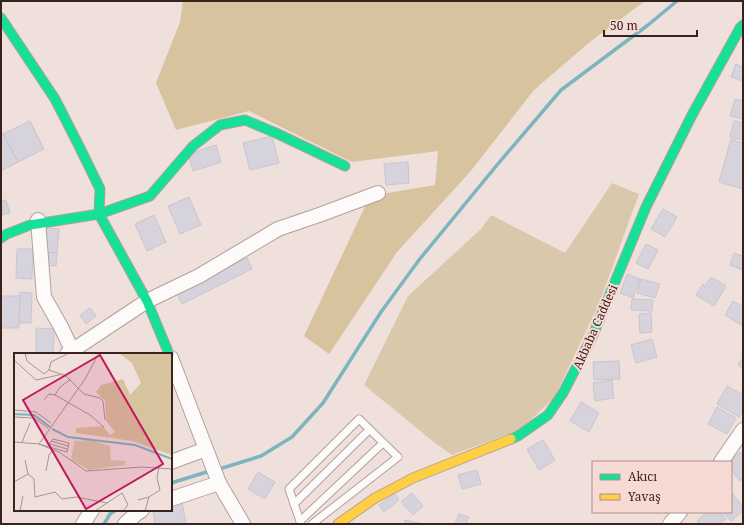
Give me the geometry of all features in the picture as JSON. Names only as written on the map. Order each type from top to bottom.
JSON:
[{"type":"street","points":[[1,18],[55,99],[79,146],[100,189],[99,214],[148,301],[169,353]]},
{"type":"street","name":"Akbaba Caddesi","points":[[343,522],[375,498],[413,478],[518,436],[548,415],[563,393],[593,335],[646,207],[692,115],[742,28]]},
{"type":"street","points":[[1,238],[7,234],[38,222],[99,214],[150,196],[193,146],[220,125],[245,120],[345,166]]},
{"type":"street","points":[[38,222],[44,297],[69,352],[148,301],[199,276],[278,229],[378,193]]},
{"type":"street","points":[[172,361],[218,480],[243,524]]},
{"type":"street","points":[[722,461],[743,430]]},
{"type":"street","points":[[172,462],[206,450]]},
{"type":"street","points":[[172,499],[218,480]]},
{"type":"street","points":[[83,524],[91,511]]},
{"type":"street","points":[[125,524],[140,511]]},
{"type":"street","points":[[670,524],[679,513]]},
{"type":"lane","points":[[312,524],[398,457],[359,420],[289,489],[300,522],[383,443]]},
{"type":"lane","points":[[294,504],[369,430]]},
{"type":"shaded area","points":[[183,1],[645,1],[591,41],[534,90],[470,172],[397,252],[329,354],[304,336],[370,196],[435,185],[438,151],[352,162],[249,111],[176,130],[156,83],[180,22]]},
{"type":"shaded area","points":[[612,183],[639,194],[599,304],[554,398],[521,429],[452,455],[364,385],[408,296],[482,228],[491,215],[565,253]]},
{"type":"building","points":[[736,64],[743,67],[743,81],[731,77]]},
{"type":"building","points":[[735,99],[743,101],[743,119],[730,116]]},
{"type":"building","points":[[30,121],[44,149],[18,162],[3,134]]},
{"type":"building","points":[[734,121],[743,123],[743,140],[730,137]]},
{"type":"building","points":[[3,134],[18,162],[1,171],[1,135]]},
{"type":"building","points":[[272,136],[279,163],[250,170],[243,143]]},
{"type":"building","points":[[731,139],[743,143],[743,189],[719,182]]},
{"type":"building","points":[[216,145],[221,162],[193,171],[188,154]]},
{"type":"building","points":[[408,162],[409,183],[386,185],[384,164]]},
{"type":"building","points":[[189,197],[201,225],[180,234],[168,206]]},
{"type":"building","points":[[6,200],[10,213],[2,215],[1,201]]},
{"type":"building","points":[[663,209],[677,217],[665,237],[651,229]]},
{"type":"building","points":[[154,215],[166,242],[147,251],[135,224]]},
{"type":"building","points":[[46,228],[59,229],[57,253],[45,252]]},
{"type":"building","points":[[646,244],[658,250],[648,269],[636,263]]},
{"type":"building","points":[[17,249],[33,249],[32,279],[16,278]]},
{"type":"building","points":[[45,252],[57,253],[56,266],[44,265]]},
{"type":"building","points":[[734,253],[743,256],[743,270],[730,265]]},
{"type":"building","points":[[247,258],[252,269],[182,304],[177,293]]},
{"type":"building","points":[[627,274],[640,279],[633,298],[620,293]]},
{"type":"building","points":[[711,277],[726,286],[714,306],[696,295],[703,284],[705,286]]},
{"type":"building","points":[[641,279],[660,284],[655,298],[637,293]]},
{"type":"building","points":[[20,292],[32,293],[31,323],[19,323]]},
{"type":"building","points":[[1,296],[20,296],[19,328],[1,328]]},
{"type":"building","points":[[632,299],[653,300],[652,311],[631,310]]},
{"type":"building","points":[[733,301],[743,307],[743,322],[741,325],[725,315]]},
{"type":"building","points":[[90,308],[96,316],[86,324],[80,315]]},
{"type":"building","points":[[651,313],[652,332],[640,333],[639,314]]},
{"type":"building","points":[[36,328],[54,329],[53,353],[36,353]]},
{"type":"building","points":[[652,339],[657,357],[636,363],[631,345]]},
{"type":"building","points":[[743,358],[743,369],[738,365]]},
{"type":"building","points":[[619,361],[620,379],[594,380],[593,362]]},
{"type":"building","points":[[612,380],[614,398],[595,401],[593,383]]},
{"type":"building","points":[[727,386],[743,395],[743,410],[739,417],[717,404]]},
{"type":"building","points":[[581,402],[599,413],[589,432],[570,421]]},
{"type":"building","points":[[717,407],[736,418],[727,434],[708,424]]},
{"type":"building","points":[[543,440],[555,460],[539,470],[527,449]]},
{"type":"building","points":[[740,452],[743,455],[743,478],[740,481],[732,471],[732,461],[730,461]]},
{"type":"building","points":[[477,470],[481,484],[462,489],[458,475]]},
{"type":"building","points":[[258,472],[275,482],[265,499],[248,489]]},
{"type":"building","points":[[394,493],[399,500],[384,512],[379,505]]},
{"type":"building","points":[[412,493],[423,506],[413,515],[401,502]]},
{"type":"building","points":[[732,493],[743,507],[743,511],[731,521],[724,513],[732,513]]},
{"type":"building","points":[[182,502],[186,524],[155,524],[153,511],[172,511],[172,504]]},
{"type":"building","points":[[706,513],[721,513],[726,519],[720,524],[700,524],[697,521]]},
{"type":"building","points":[[459,514],[469,517],[466,524],[455,524]]},
{"type":"building","points":[[405,520],[423,524],[404,524]]},
{"type":"waterway","points":[[216,470],[261,456],[292,437],[323,403],[381,312],[419,260],[561,90],[648,25],[677,1]]},
{"type":"waterway","points":[[172,483],[210,471]]},
{"type":"waterway","points":[[104,524],[110,514],[114,511]]},
{"type":"traffic: fast","points":[[1,18],[55,99],[79,146],[100,189],[99,214],[147,301],[169,353]]},
{"type":"traffic: fast","points":[[511,439],[518,436],[548,415],[563,393],[593,335],[646,207],[692,115],[743,25]]},
{"type":"traffic: fast","points":[[1,238],[30,225],[99,214],[150,196],[193,146],[220,125],[245,120],[345,166]]},
{"type":"traffic: slow","points":[[338,524],[375,498],[413,478],[511,439]]}]
